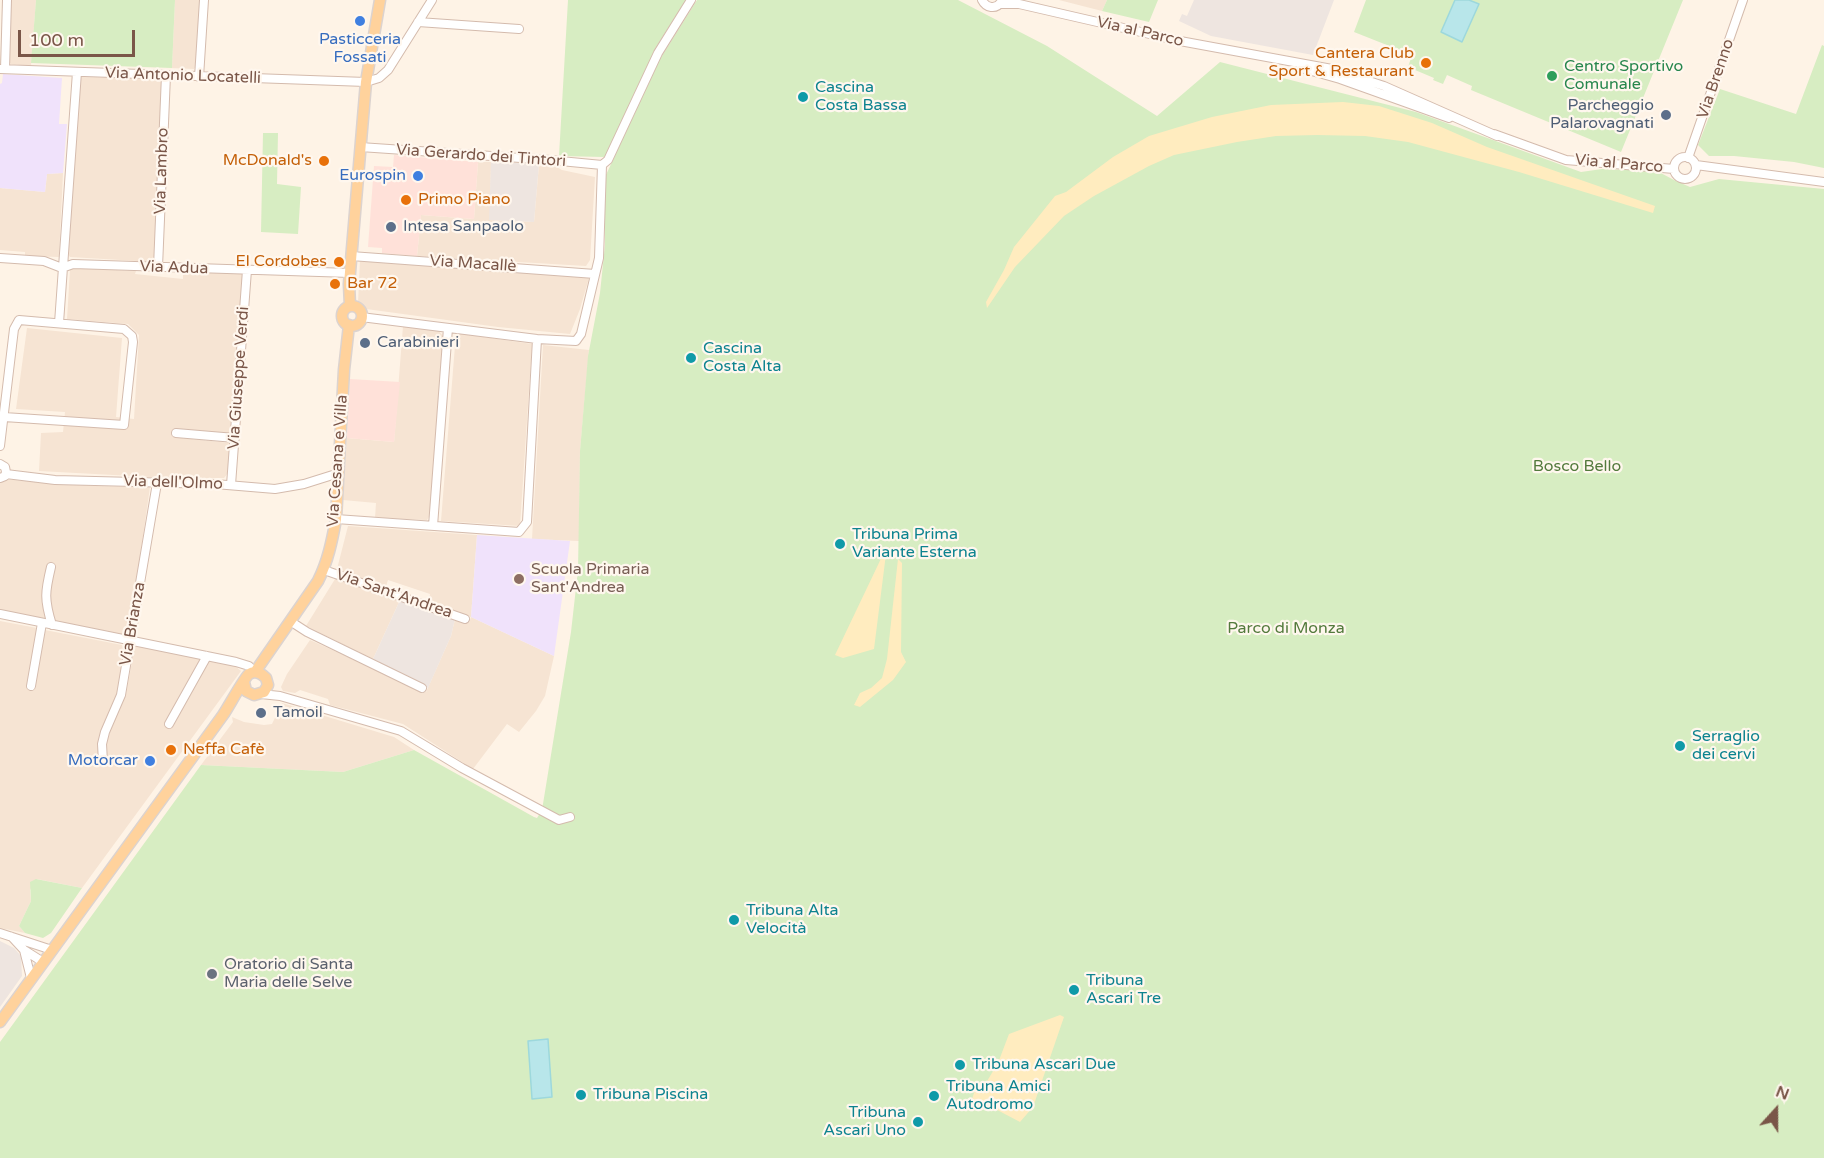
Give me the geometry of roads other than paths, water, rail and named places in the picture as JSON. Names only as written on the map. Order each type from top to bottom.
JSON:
[{"type":"main road","points":[[350,306],[351,256],[366,82],[380,0]]},
{"type":"main road","points":[[350,306],[359,310],[361,316],[356,325],[349,325],[344,321],[342,315],[350,306]]},
{"type":"main road","name":"Via Cesana e Villa","points":[[0,1022],[223,715],[256,683],[270,651],[324,570],[336,519],[344,370],[349,325]]},
{"type":"street","points":[[3,69],[7,0]]},
{"type":"street","points":[[199,77],[204,0]]},
{"type":"street","points":[[366,82],[379,78],[388,70],[432,0]]},
{"type":"street","points":[[361,316],[537,339],[576,341],[581,334],[599,258],[602,165],[608,160],[658,53],[691,0]]},
{"type":"street","name":"Via al Parco","points":[[981,0],[990,8],[997,7],[1001,2],[1016,2],[1124,29],[1262,58],[1332,69],[1392,89],[1497,136],[1566,160],[1674,169]]},
{"type":"street","name":"Via Brenno","points":[[1688,158],[1743,0]]},
{"type":"street","points":[[418,22],[519,29]]},
{"type":"street","name":"Via Antonio Locatelli","points":[[3,69],[366,82]]},
{"type":"street","points":[[59,323],[76,72]]},
{"type":"street","name":"Via Lambro","points":[[158,267],[166,75]]},
{"type":"street","name":"Via Gerardo dei Tintori","points":[[360,147],[602,165]]},
{"type":"street","points":[[1696,165],[1695,173],[1687,179],[1680,178],[1674,169],[1676,161],[1688,158],[1696,165],[1824,182]]},
{"type":"street","name":"Via Macallè","points":[[351,256],[595,274]]},
{"type":"street","name":"Via Adua","points":[[0,258],[44,261],[62,268],[73,264],[350,273]]},
{"type":"street","name":"Via Giuseppe Verdi","points":[[231,485],[248,270]]},
{"type":"street","points":[[0,446],[14,329],[19,320],[124,329],[132,336],[134,342],[124,425],[4,417]]},
{"type":"street","points":[[433,526],[448,328]]},
{"type":"street","points":[[336,519],[519,532],[527,522],[537,339]]},
{"type":"street","points":[[176,433],[235,438]]},
{"type":"street","points":[[0,464],[5,467],[3,476]]},
{"type":"street","name":"Via dell'Olmo","points":[[3,476],[55,480],[231,485],[275,489],[339,473]]},
{"type":"street","name":"Via Brianza","points":[[104,762],[102,744],[121,695],[158,483]]},
{"type":"street","points":[[51,567],[45,604],[52,625]]},
{"type":"street","name":"Via Sant'Andrea","points":[[324,570],[465,619]]},
{"type":"street","points":[[0,615],[249,666],[256,683],[280,696],[400,731],[529,805],[559,820],[570,818]]},
{"type":"street","points":[[290,621],[301,629],[422,688]]},
{"type":"street","points":[[30,686],[42,623]]},
{"type":"street","points":[[169,724],[207,656]]},
{"type":"street","points":[[0,933],[52,950]]},
{"type":"street","points":[[11,937],[24,950],[43,962]]},
{"type":"street","points":[[24,950],[31,978]]},
{"type":"water","points":[[1455,0],[1469,0],[1479,4],[1462,42],[1441,32]]},
{"type":"water","points":[[548,1039],[552,1097],[532,1099],[528,1041]]},
{"type":"place","name":"Pasticceria Fossati","points":[[360,21]]},
{"type":"place","name":"Cantera Club Sport & Restaurant","points":[[1426,63]]},
{"type":"place","name":"Centro Sportivo Comunale","points":[[1552,76]]},
{"type":"place","name":"Cascina Costa Bassa","points":[[803,97]]},
{"type":"place","name":"Parcheggio Palarovagnati","points":[[1666,115]]},
{"type":"place","name":"McDonald's","points":[[324,161]]},
{"type":"place","name":"Eurospin","points":[[418,176]]},
{"type":"place","name":"Primo Piano","points":[[406,200]]},
{"type":"place","name":"Intesa Sanpaolo","points":[[391,227]]},
{"type":"place","name":"El Cordobes","points":[[339,262]]},
{"type":"place","name":"Bar 72","points":[[335,284]]},
{"type":"place","name":"Carabinieri","points":[[365,343]]},
{"type":"place","name":"Cascina Costa Alta","points":[[691,358]]},
{"type":"place","name":"Tribuna Prima Variante Esterna","points":[[840,544]]},
{"type":"place","name":"Scuola Primaria Sant'Andrea","points":[[519,579]]},
{"type":"place","name":"Tamoil","points":[[261,713]]},
{"type":"place","name":"Serraglio dei cervi","points":[[1680,746]]},
{"type":"place","name":"Neffa Cafè","points":[[171,750]]},
{"type":"place","name":"Motorcar","points":[[150,761]]},
{"type":"place","name":"Tribuna Alta Velocità","points":[[734,920]]},
{"type":"place","name":"Oratorio di Santa Maria delle Selve","points":[[212,974]]},
{"type":"place","name":"Tribuna Ascari Tre","points":[[1074,990]]},
{"type":"place","name":"Tribuna Ascari Due","points":[[960,1065]]},
{"type":"place","name":"Tribuna Piscina","points":[[581,1095]]},
{"type":"place","name":"Tribuna Amici Autodromo","points":[[934,1096]]},
{"type":"place","name":"Tribuna Ascari Uno","points":[[918,1122]]},
{"type":"park label","name":"Bosco Bello","points":[[1577,467]]},
{"type":"park label","name":"Parco di Monza","points":[[1286,629]]}]
